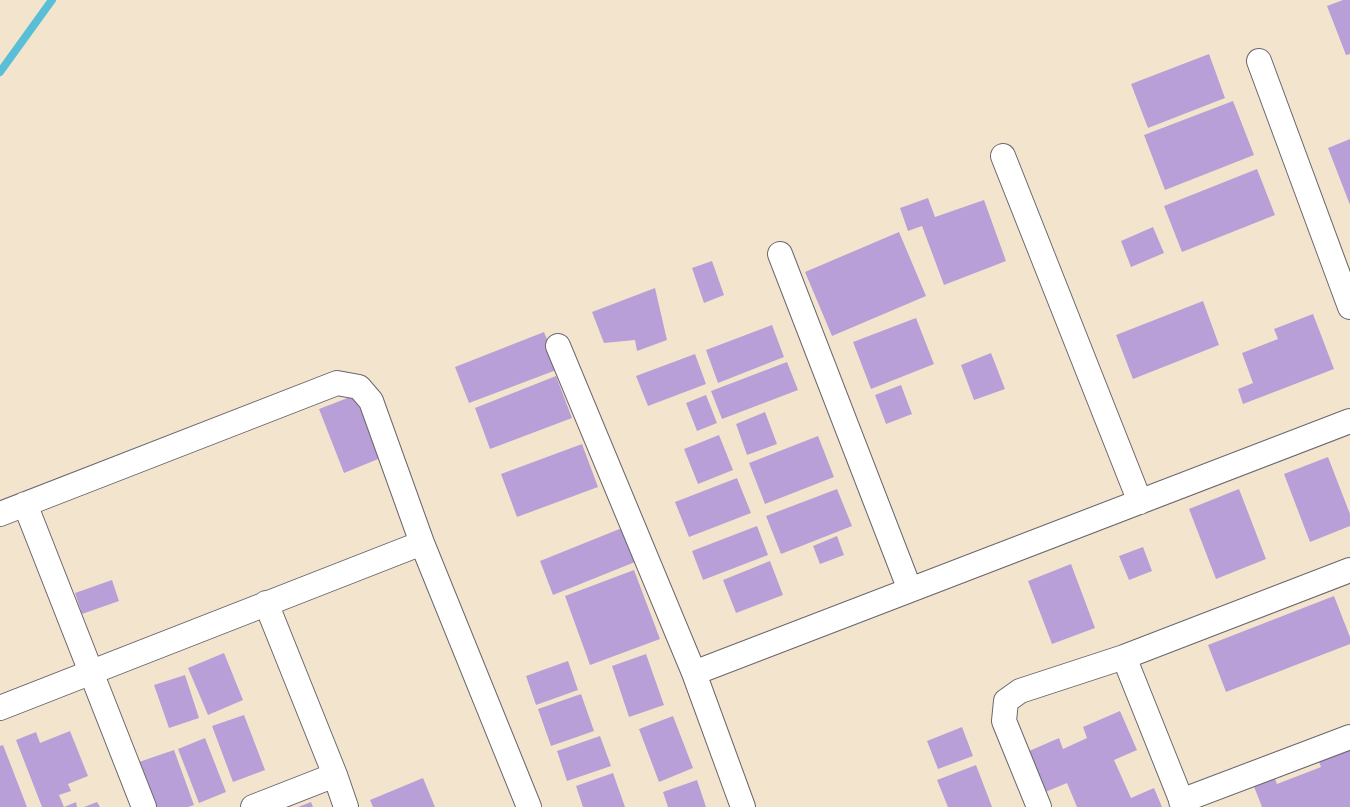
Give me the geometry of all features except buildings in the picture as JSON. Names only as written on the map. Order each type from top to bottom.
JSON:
[{"type":"street","points":[[1259,61],[1350,307]]},
{"type":"street","points":[[1003,156],[1140,502]]},
{"type":"street","points":[[780,254],[910,590]]},
{"type":"street","points":[[558,346],[694,673],[743,807]]},
{"type":"street","points":[[0,514],[337,383],[359,387],[371,401],[422,543],[529,807]]},
{"type":"street","points":[[694,673],[1350,421]]},
{"type":"street","points":[[24,504],[144,807]]},
{"type":"street","points":[[0,708],[422,543]]},
{"type":"street","points":[[1039,807],[1004,721],[1006,701],[1020,691],[1124,657],[1350,570]]},
{"type":"street","points":[[266,603],[346,807]]},
{"type":"street","points":[[1124,657],[1183,804],[1350,737]]},
{"type":"street","points":[[253,807],[335,775]]},
{"type":"waterway","points":[[0,72],[52,0]]}]
